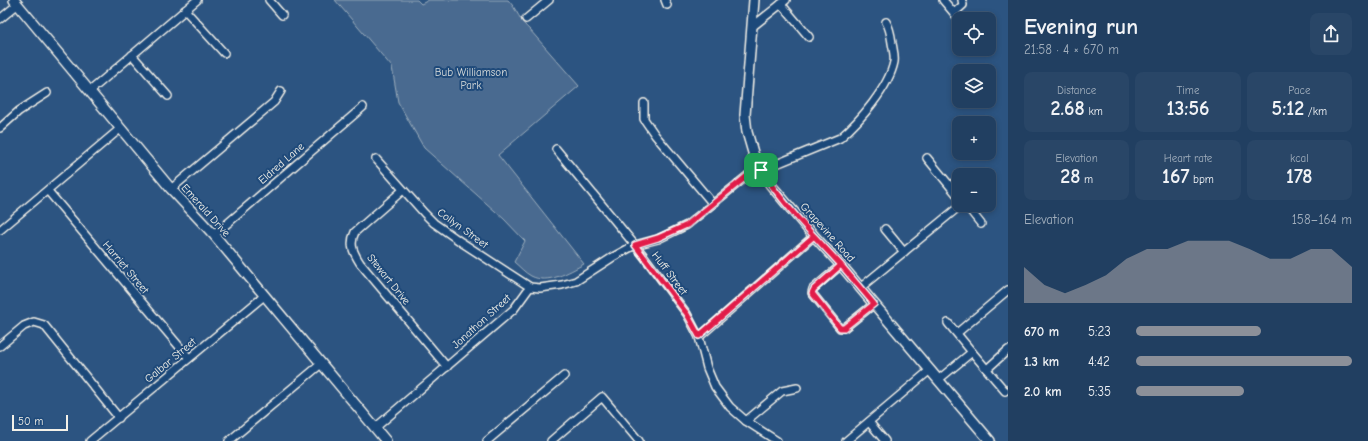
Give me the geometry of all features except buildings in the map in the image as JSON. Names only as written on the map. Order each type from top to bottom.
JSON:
[{"type":"main road","name":"Grapevine Road","points":[[754,0],[745,115],[747,132],[754,156],[761,170],[770,184],[841,265],[990,441]]},
{"type":"main road","name":"Emerald Drive","points":[[16,2],[171,189],[214,235],[375,428],[381,439]]},
{"type":"street","points":[[90,91],[197,0]]},
{"type":"street","points":[[269,0],[282,15]]},
{"type":"street","points":[[526,19],[549,0]]},
{"type":"street","points":[[943,0],[953,12]]},
{"type":"street","points":[[955,12],[962,5],[962,0]]},
{"type":"street","points":[[0,19],[16,2]]},
{"type":"street","points":[[752,27],[783,2],[809,37]]},
{"type":"street","points":[[185,10],[224,53]]},
{"type":"street","points":[[530,286],[540,288],[562,285],[576,281],[613,257],[635,245],[658,238],[687,225],[747,176],[840,138],[851,129],[868,110],[888,78],[894,61],[891,34],[886,22]]},
{"type":"street","points":[[132,55],[168,96]]},
{"type":"street","points":[[171,189],[274,102],[281,92]]},
{"type":"street","points":[[0,128],[19,111],[47,93]]},
{"type":"street","points":[[644,103],[644,119],[655,135],[713,204]]},
{"type":"street","name":"Eldred Lane","points":[[214,235],[363,107]]},
{"type":"street","points":[[0,230],[121,128]]},
{"type":"street","name":"Huff Street","points":[[556,149],[635,245],[687,314],[699,336],[707,368],[715,387],[730,407],[746,421],[774,440]]},
{"type":"street","points":[[927,158],[952,188]]},
{"type":"street","name":"Collyn Street","points":[[376,159],[434,223],[530,286]]},
{"type":"street","name":"Harriet Street","points":[[48,190],[189,358]]},
{"type":"street","name":"Stewart Drive","points":[[403,190],[355,232],[351,246],[360,263],[447,367]]},
{"type":"street","points":[[860,288],[953,212]]},
{"type":"street","points":[[972,212],[981,224]]},
{"type":"street","points":[[885,229],[904,252]]},
{"type":"street","points":[[699,336],[814,236]]},
{"type":"street","points":[[841,265],[814,289],[812,293],[840,328],[844,328],[874,304]]},
{"type":"street","name":"Jonathon Street","points":[[375,428],[514,309],[530,286]]},
{"type":"street","points":[[957,333],[1008,290]]},
{"type":"street","name":"Galbar Street","points":[[90,441],[264,296]]},
{"type":"street","points":[[0,346],[24,326],[34,322],[44,324],[119,418]]},
{"type":"street","points":[[948,323],[1005,391]]},
{"type":"street","points":[[987,369],[1008,350]]},
{"type":"street","points":[[938,380],[972,352]]},
{"type":"street","points":[[229,441],[321,364]]},
{"type":"street","points":[[846,441],[930,370]]},
{"type":"street","points":[[487,441],[564,376]]},
{"type":"street","points":[[746,421],[782,391],[797,388]]},
{"type":"street","points":[[551,441],[602,397],[640,441]]},
{"type":"street","points":[[869,422],[885,441]]},
{"type":"green space","name":"Bub Williamson Park","points":[[335,0],[417,0],[421,4],[429,0],[508,0],[527,27],[579,86],[498,155],[584,264],[572,271],[544,279],[531,276],[514,262],[525,241],[504,219],[424,148],[398,102],[392,67]]},
{"type":"route","points":[[761,170],[747,176],[687,225],[658,238],[635,245],[687,314],[699,336],[814,236],[841,265],[874,304],[844,328],[840,328],[812,293],[814,289],[841,265],[770,184],[761,170]]}]
